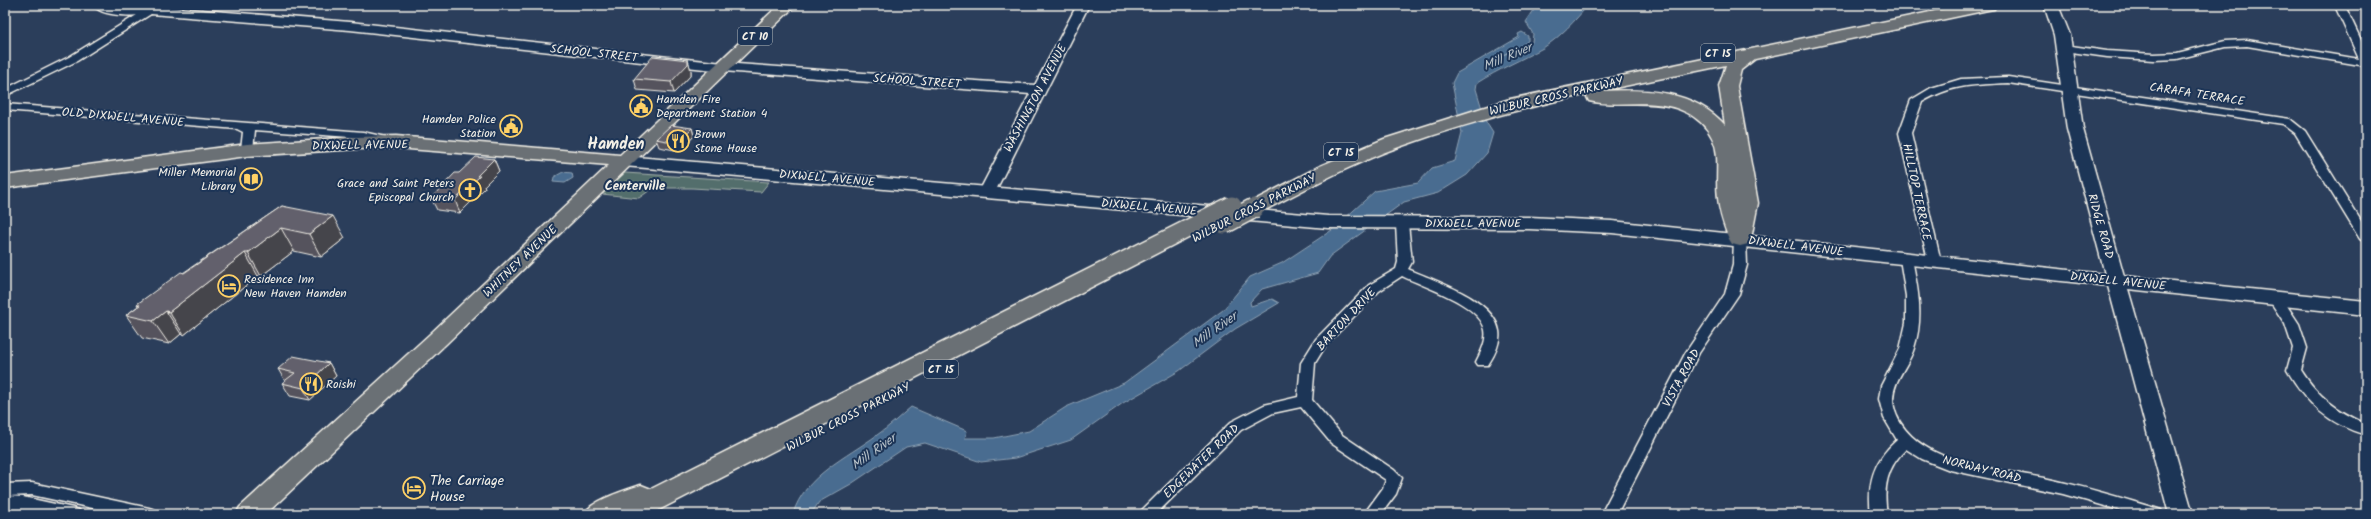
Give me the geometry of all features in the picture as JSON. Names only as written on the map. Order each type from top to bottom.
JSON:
[{"type":"highway","name":"WILBUR CROSS PARKWAY","points":[[658,514],[1228,215],[1309,167],[1366,142],[1594,77],[1951,5]]},
{"type":"highway","name":"WILBUR CROSS PARKWAY","points":[[1485,107],[1517,103],[1988,5]]},
{"type":"highway","points":[[1740,239],[1748,203],[1728,86],[1733,68],[1750,54]]},
{"type":"highway","points":[[1517,103],[1597,97],[1648,97],[1678,102],[1698,110],[1714,122],[1726,148],[1728,204],[1740,239]]},
{"type":"highway","name":"WILBUR CROSS PARKWAY","points":[[627,514],[1200,222],[1254,208],[1327,170],[1456,116]]},
{"type":"highway","points":[[598,514],[640,495],[689,482]]},
{"type":"main road","name":"WHITNEY AVENUE","points":[[249,514],[438,339],[788,5]]},
{"type":"main road","name":"RIDGE ROAD","points":[[2050,5],[2060,29],[2064,48],[2068,88],[2079,147],[2181,514]]},
{"type":"main road","name":"DIXWELL AVENUE","points":[[5,182],[248,150],[396,142],[1336,222],[1402,224],[1569,224],[1740,239],[1906,259],[2366,308]]},
{"type":"street","points":[[99,5],[110,9],[136,12],[155,8]]},
{"type":"street","points":[[127,5],[155,8]]},
{"type":"street","name":"WASHINGTON AVENUE","points":[[987,192],[1038,90],[1083,5]]},
{"type":"street","points":[[2344,5],[2341,8],[2366,62]]},
{"type":"street","points":[[5,93],[73,59],[155,8]]},
{"type":"street","name":"SCHOOL STREET","points":[[155,8],[350,26],[723,67],[1038,90]]},
{"type":"street","points":[[2064,48],[2114,55],[2162,57],[2177,56],[2225,44],[2247,43],[2366,62]]},
{"type":"street","name":"CARAFA TERRACE","points":[[1961,82],[2008,80],[2286,122],[2299,131],[2366,239]]},
{"type":"street","name":"HILLTOP TERRACE","points":[[1934,262],[1905,133],[1917,100],[1935,90],[1961,82]]},
{"type":"street","name":"OLD DIXWELL AVENUE","points":[[5,107],[242,127],[363,135],[396,142]]},
{"type":"street","points":[[242,127],[249,130],[248,150]]},
{"type":"street","points":[[1402,224],[1405,262],[1401,271],[1467,302],[1482,313],[1490,322],[1494,336],[1492,346],[1483,362]]},
{"type":"street","name":"VISTA ROAD","points":[[1609,514],[1694,352],[1732,294],[1740,265],[1740,239]]},
{"type":"street","name":"NORWAY ROAD","points":[[1906,259],[1913,296],[1913,323],[1907,349],[1888,386],[1886,399],[1891,418],[1905,441],[1927,455],[1950,464],[2062,488],[2156,514]]},
{"type":"street","name":"BARTON DRIVE","points":[[1305,401],[1308,362],[1321,342],[1374,288],[1401,271]]},
{"type":"street","points":[[2275,298],[2292,324],[2300,348],[2294,370],[2305,390],[2327,412],[2366,430]]},
{"type":"street","points":[[1305,401],[1316,418],[1331,434],[1394,478],[1390,490],[1372,514]]},
{"type":"street","name":"EDGEWATER ROAD","points":[[1146,514],[1236,426],[1269,409],[1305,401]]},
{"type":"street","points":[[1879,514],[1875,494],[1879,473],[1892,453],[1905,441]]},
{"type":"street","points":[[5,490],[32,489],[149,514]]},
{"type":"street","points":[[33,505],[48,493]]},
{"type":"street","points":[[5,502],[33,505],[73,514]]},
{"type":"green space","points":[[625,173],[769,182],[761,192],[692,188],[653,188],[639,198],[602,194]]},
{"type":"water","name":"Mill River","points":[[1542,5],[1588,5],[1567,28],[1549,44],[1477,83],[1476,89],[1486,122],[1493,133],[1487,153],[1467,175],[1438,193],[1404,202],[1330,256],[1318,273],[1262,289],[1250,302],[1251,306],[1272,299],[1279,303],[1235,329],[1179,371],[1123,403],[1071,440],[1015,458],[981,462],[925,443],[906,447],[851,484],[819,502],[811,514],[793,514],[807,489],[828,468],[881,432],[911,407],[967,431],[965,438],[994,438],[1029,431],[1066,407],[1124,383],[1223,310],[1250,277],[1282,263],[1332,230],[1375,191],[1418,183],[1432,168],[1455,161],[1462,133],[1452,83],[1457,73],[1519,37],[1518,34],[1522,32],[1528,36],[1528,41],[1518,48],[1500,56],[1522,48],[1532,42],[1533,34],[1526,22],[1534,10]]},
{"type":"water","points":[[563,172],[572,173],[573,178],[565,183],[553,182],[554,177]]},
{"type":"building","points":[[653,56],[688,60],[688,64],[671,82],[634,79]]},
{"type":"building","points":[[671,125],[692,128],[677,143],[656,139]]},
{"type":"building","points":[[476,157],[494,159],[477,176],[480,176],[455,200],[431,198],[455,173],[459,173]]},
{"type":"building","points":[[282,206],[333,216],[309,234],[281,228],[248,253],[245,253],[169,312],[166,311],[153,321],[126,315],[140,305],[137,304],[181,272],[184,273]]},
{"type":"building","points":[[293,356],[329,363],[303,388],[282,383],[295,373],[278,369]]},
{"type":"place","name":"Hamden Fire Department Station 4","points":[[641,106]]},
{"type":"place","name":"Hamden Police Station","points":[[511,126]]},
{"type":"place","name":"Brown Stone House","points":[[678,141]]},
{"type":"place","name":"Miller Memorial Library","points":[[251,179]]},
{"type":"place","name":"Grace and Saint Peters Episcopal Church","points":[[470,190]]},
{"type":"place","name":"Residence Inn New Haven Hamden","points":[[229,286]]},
{"type":"place","name":"Roishi","points":[[311,384]]},
{"type":"place","name":"The Carriage House","points":[[414,488]]},
{"type":"district","name":"Hamden","points":[[616,143]]},
{"type":"district","name":"Centerville","points":[[635,185]]}]
